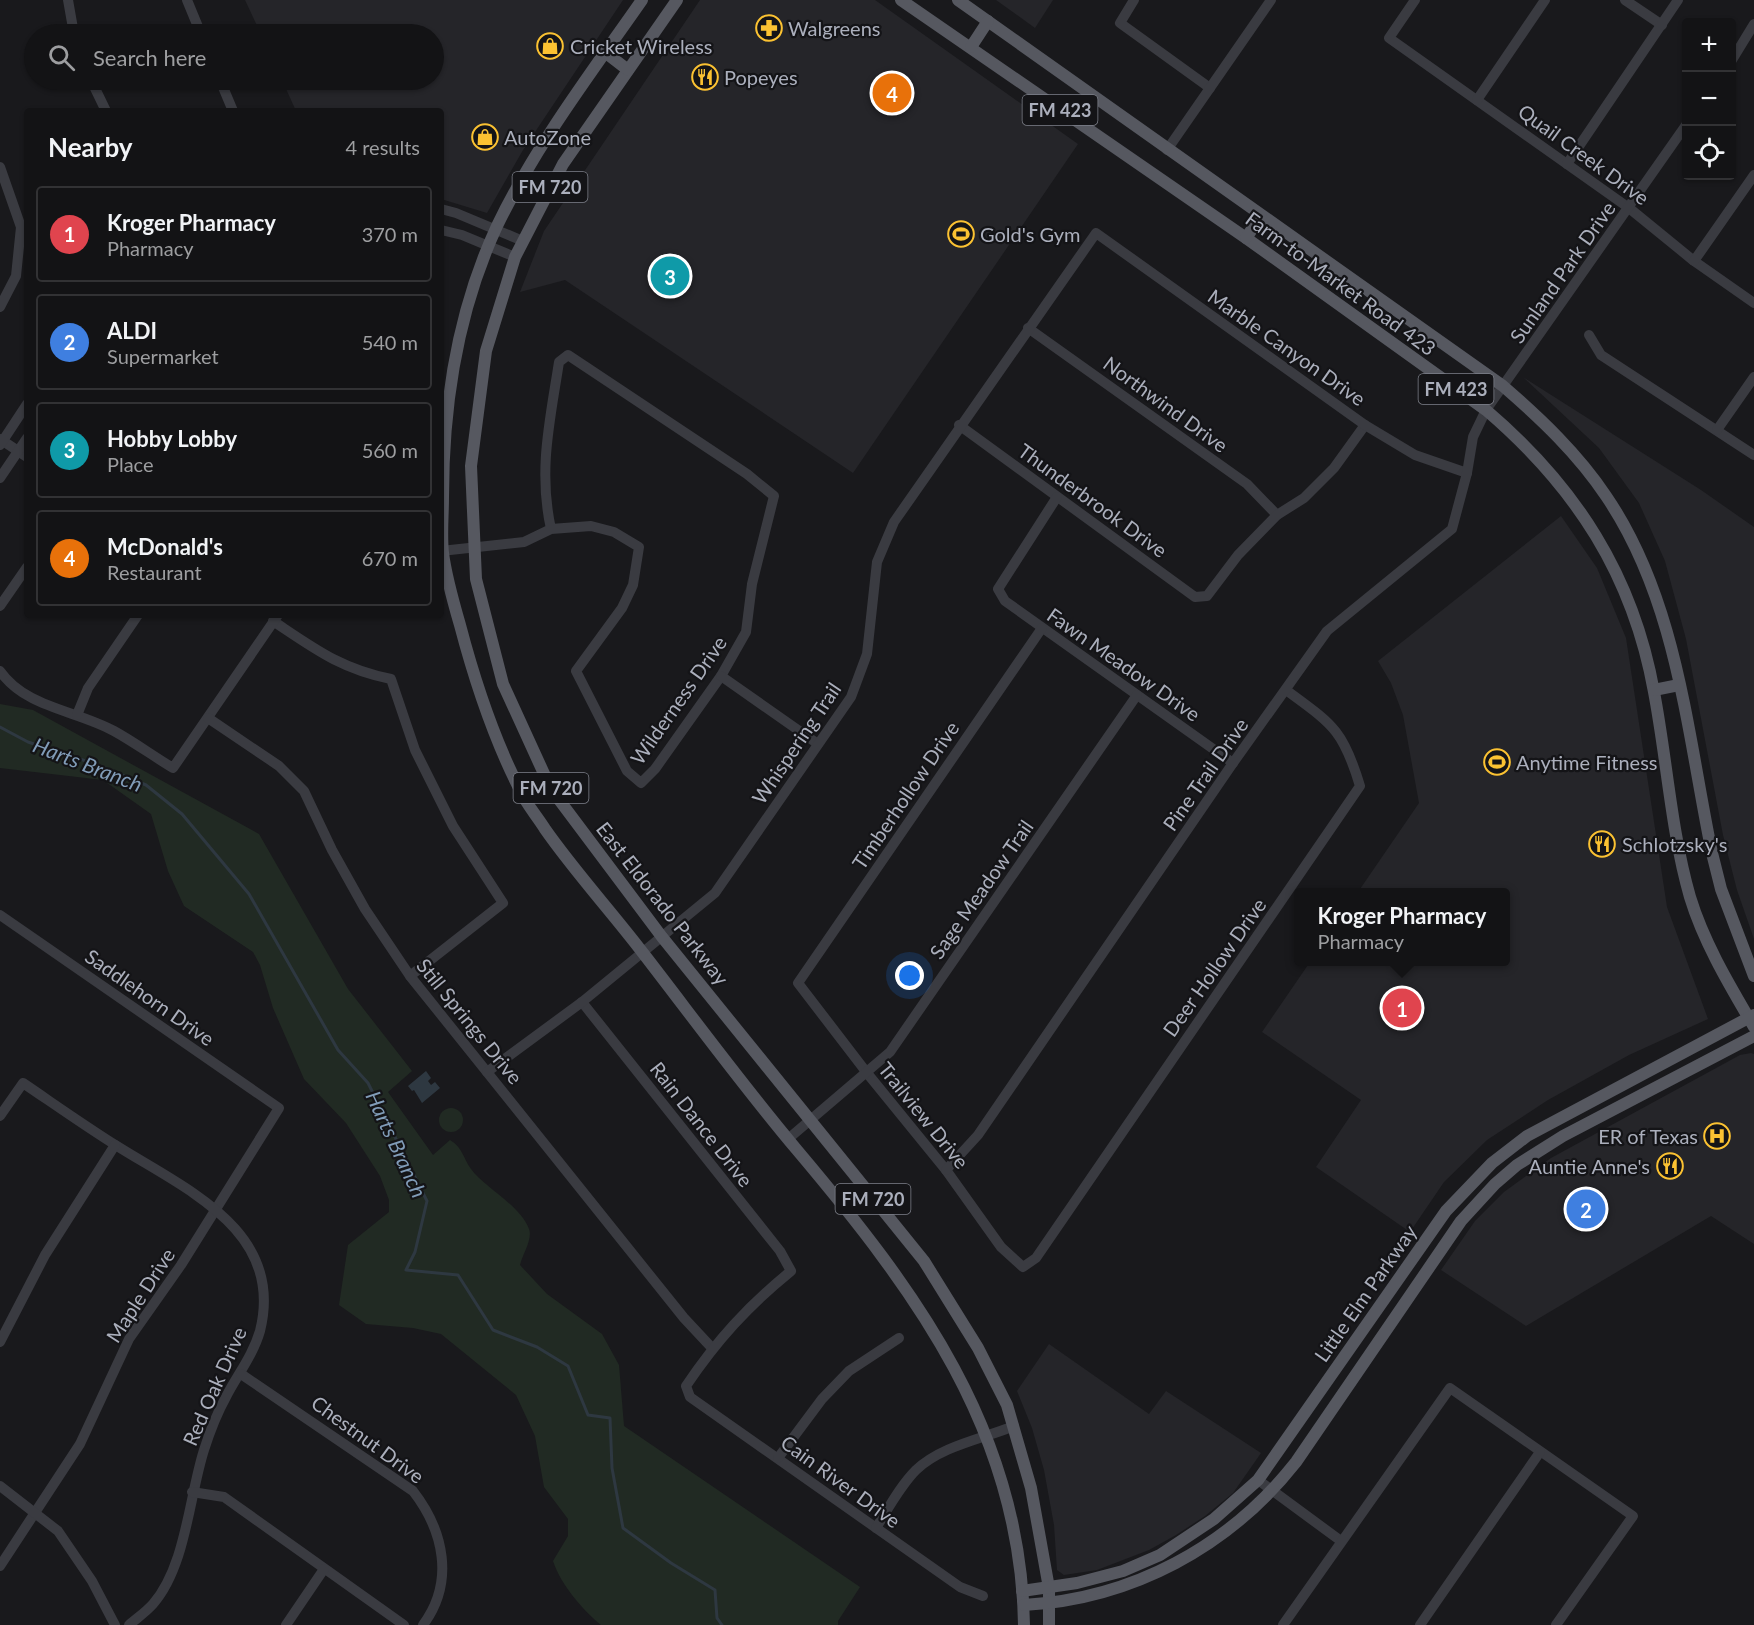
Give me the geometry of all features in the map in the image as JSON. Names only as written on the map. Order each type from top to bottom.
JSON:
[{"type":"main road","points":[[444,441],[460,331],[496,229],[519,183],[551,130],[642,0]]},
{"type":"main road","name":"East Eldorado Parkway","points":[[677,0],[563,164],[515,257],[486,351],[471,466],[472,549],[476,579],[503,684],[551,789],[662,937],[924,1261],[962,1317],[1007,1405],[1014,1426],[1031,1488],[1049,1588],[1049,1625]]},
{"type":"main road","name":"Farm-to-Market Road 423","points":[[901,0],[1246,238],[1486,410],[1547,468],[1586,520],[1623,582],[1654,690],[1683,867],[1691,899],[1714,955],[1752,1020]]},
{"type":"main road","name":"Farm-to-Market Road 423","points":[[958,0],[1503,387],[1540,419],[1575,456],[1606,495],[1648,572],[1666,625],[1721,889],[1754,976]]},
{"type":"main road","points":[[971,47],[988,21]]},
{"type":"main road","points":[[606,53],[628,70]]},
{"type":"main road","points":[[1246,238],[1261,216]]},
{"type":"main road","points":[[444,559],[478,695],[521,795],[567,860],[643,952],[692,1019],[853,1216],[933,1327],[976,1408],[986,1438],[1015,1533],[1024,1605],[1024,1625]]},
{"type":"main road","points":[[1654,690],[1679,685]]},
{"type":"main road","name":"Little Elm Parkway","points":[[1022,1590],[1049,1588],[1123,1571],[1160,1555],[1214,1519],[1258,1480],[1446,1211],[1471,1182],[1527,1136],[1752,1020]]},
{"type":"main road","name":"Little Elm Parkway","points":[[1024,1605],[1050,1604],[1125,1587],[1164,1570],[1226,1532],[1273,1491],[1296,1462],[1476,1203],[1517,1165],[1563,1136],[1754,1036]]},
{"type":"main road","points":[[1429,1237],[1444,1247]]},
{"type":"street","points":[[68,0],[72,24]]},
{"type":"street","points":[[187,0],[197,24]]},
{"type":"street","points":[[1134,0],[1120,23],[1210,88]]},
{"type":"street","points":[[1167,150],[1272,0]]},
{"type":"street","name":"Quail Creek Drive","points":[[1415,0],[1389,38],[1629,208],[1694,261],[1754,303]]},
{"type":"street","points":[[1477,99],[1545,0]]},
{"type":"street","points":[[1625,0],[1662,25]]},
{"type":"street","points":[[1567,164],[1678,0]]},
{"type":"street","points":[[1736,52],[1754,24]]},
{"type":"street","points":[[97,90],[105,108]]},
{"type":"street","points":[[224,90],[232,108]]},
{"type":"street","name":"Sunland Park Drive","points":[[1486,410],[1685,126]]},
{"type":"street","points":[[0,166],[24,227],[16,276],[0,308]]},
{"type":"street","points":[[1694,261],[1754,175]]},
{"type":"street","points":[[444,210],[523,241]]},
{"type":"street","points":[[444,231],[462,235],[515,257]]},
{"type":"street","name":"Whispering Trail","points":[[488,1072],[582,1002],[715,893],[851,697],[867,654],[877,562],[894,522],[959,425],[1096,233]]},
{"type":"street","name":"Marble Canyon Drive","points":[[1096,233],[1365,424],[1415,455],[1467,473]]},
{"type":"street","name":"Northwind Drive","points":[[1028,328],[1246,484],[1277,515]]},
{"type":"street","points":[[1589,335],[1601,355],[1754,454]]},
{"type":"street","name":"Wilderness Drive","points":[[567,355],[747,474],[774,496],[752,584],[746,632],[721,676],[655,769],[640,783],[627,771],[576,671],[622,608],[633,585],[639,547],[614,532],[591,526],[551,530],[544,498],[544,459],[559,362],[567,355]]},
{"type":"street","points":[[1717,430],[1754,377]]},
{"type":"street","points":[[0,478],[23,454],[1,442],[24,408]]},
{"type":"street","name":"Pine Trail Drive","points":[[946,1170],[978,1135],[1233,763],[1327,631],[1452,529],[1467,473],[1473,437],[1486,410]]},
{"type":"street","points":[[1277,515],[1304,498],[1334,468],[1365,424]]},
{"type":"street","name":"Thunderbrook Drive","points":[[959,425],[1195,597],[1207,596],[1238,555],[1277,515]]},
{"type":"street","name":"Fawn Meadow Drive","points":[[1058,497],[998,589],[1005,601],[1233,763]]},
{"type":"street","points":[[444,551],[524,542],[551,530]]},
{"type":"street","points":[[0,606],[24,571]]},
{"type":"street","points":[[77,715],[88,688],[136,618]]},
{"type":"street","points":[[0,671],[7,681],[36,701],[114,730],[173,768],[276,618],[335,662],[361,673],[391,679],[416,750],[448,817],[503,903],[410,976]]},
{"type":"street","name":"Timberhollow Drive","points":[[798,983],[1042,628]]},
{"type":"street","points":[[721,676],[818,744]]},
{"type":"street","name":"Deer Hollow Drive","points":[[1023,1267],[1036,1258],[1360,786],[1350,753],[1334,726],[1286,690]]},
{"type":"street","name":"Sage Meadow Trail","points":[[788,1139],[890,1052],[1137,695]]},
{"type":"street","name":"Still Springs Drive","points":[[208,718],[279,766],[304,791],[332,850],[365,909],[410,976],[684,1318],[712,1348]]},
{"type":"street","name":"Saddlehorn Drive","points":[[0,915],[279,1108]]},
{"type":"street","name":"Trailview Drive","points":[[798,983],[946,1170],[1001,1246],[1023,1267]]},
{"type":"street","name":"Rain Dance Drive","points":[[582,1002],[780,1251],[790,1271],[751,1304],[712,1348]]},
{"type":"street","name":"Red Oak Drive","points":[[0,1116],[23,1083],[217,1209],[249,1246],[260,1266],[263,1280],[263,1303],[259,1334],[241,1374],[227,1394],[212,1426],[192,1492],[177,1558],[170,1576],[153,1604],[129,1625]]},
{"type":"street","name":"Maple Drive","points":[[0,1566],[33,1512],[80,1444],[129,1339],[217,1209],[279,1108]]},
{"type":"street","points":[[0,1342],[45,1255],[116,1145]]},
{"type":"street","points":[[778,1458],[822,1399],[849,1371],[899,1338]]},
{"type":"street","name":"Cain River Drive","points":[[712,1348],[686,1386],[690,1397],[960,1587],[984,1596]]},
{"type":"street","name":"Chestnut Drive","points":[[241,1374],[413,1491],[422,1503],[437,1530],[444,1572],[438,1598],[423,1625]]},
{"type":"street","points":[[1283,1625],[1450,1388],[1633,1516],[1556,1625]]},
{"type":"street","points":[[876,1528],[916,1471],[942,1453],[1014,1426]]},
{"type":"street","points":[[1420,1625],[1540,1452]]},
{"type":"street","points":[[1258,1480],[1341,1541]]},
{"type":"street","points":[[0,1486],[49,1522],[69,1545],[92,1581],[115,1625]]},
{"type":"street","points":[[192,1492],[224,1497],[404,1625]]},
{"type":"street","points":[[286,1625],[324,1569]]},
{"type":"shaded area","points":[[245,0],[623,0],[523,150],[487,213],[444,200],[444,108],[295,108],[287,90],[444,90],[444,24],[256,24]]},
{"type":"shaded area","points":[[700,0],[875,0],[1078,144],[853,473],[565,280],[520,292],[544,231]]},
{"type":"shaded area","points":[[996,0],[1053,0],[1035,28]]},
{"type":"shaded area","points":[[1523,377],[1701,490],[1754,527],[1754,939],[1737,890],[1723,835],[1686,639],[1665,561],[1639,503],[1599,448]]},
{"type":"shaded area","points":[[1561,516],[1597,568],[1626,638],[1667,907],[1708,1019],[1629,1055],[1548,1100],[1487,1140],[1444,1182],[1410,1232],[1316,1167],[1361,1100],[1262,1032],[1307,966],[1510,966],[1510,888],[1361,888],[1419,803],[1403,715],[1391,683],[1378,661]]},
{"type":"shaded area","points":[[0,704],[33,710],[259,834],[348,989],[412,1071],[388,1092],[433,1155],[450,1140],[460,1150],[477,1176],[518,1212],[530,1233],[520,1265],[547,1294],[602,1334],[619,1365],[624,1426],[860,1587],[838,1621],[838,1625],[601,1625],[587,1612],[561,1579],[553,1561],[568,1536],[568,1519],[544,1487],[535,1436],[516,1395],[441,1334],[413,1328],[366,1324],[339,1305],[348,1245],[389,1212],[389,1200],[380,1176],[346,1123],[304,1079],[273,1008],[260,965],[253,952],[184,906],[168,871],[151,814],[103,780],[0,768]]},
{"type":"shaded area","points":[[1754,1054],[1754,1244],[1711,1216],[1526,1326],[1441,1270],[1475,1221],[1504,1192],[1551,1158],[1740,1055]]},
{"type":"shaded area","points":[[426,1071],[431,1078],[428,1081],[431,1085],[435,1082],[440,1088],[422,1103],[414,1090],[412,1091],[408,1086]]},
{"type":"shaded area","points":[[451,1108],[456,1109],[462,1115],[462,1125],[456,1131],[451,1132],[446,1131],[440,1125],[439,1120],[440,1115],[446,1109]]},
{"type":"shaded area","points":[[1049,1344],[1149,1414],[1166,1391],[1261,1453],[1233,1493],[1205,1516],[1176,1535],[1149,1550],[1097,1570],[1064,1575],[1057,1570],[1054,1525],[1044,1470],[1032,1428],[1017,1391]]},
{"type":"waterway","name":"Harts Branch","points":[[0,727],[28,742],[95,764],[146,785],[182,814],[249,894],[338,1050],[368,1083],[427,1201],[415,1252],[406,1270],[458,1275],[493,1330],[537,1347],[568,1366],[588,1415],[610,1418],[612,1468],[623,1528],[671,1563],[715,1590],[717,1618],[722,1625]]},
{"type":"place","name":"Walgreens","points":[[769,28]]},
{"type":"place","name":"Cricket Wireless","points":[[550,46]]},
{"type":"place","name":"Popeyes","points":[[705,77]]},
{"type":"place","name":"McDonald's","points":[[892,93]]},
{"type":"place","name":"AutoZone","points":[[485,137]]},
{"type":"place","name":"Gold's Gym","points":[[961,234]]},
{"type":"place","name":"Hobby Lobby","points":[[670,276]]},
{"type":"place","name":"Anytime Fitness","points":[[1497,762]]},
{"type":"place","name":"Schlotzsky's","points":[[1602,844]]},
{"type":"place","name":"Kroger Pharmacy","points":[[1402,1008]]},
{"type":"place","name":"ER of Texas","points":[[1717,1136]]},
{"type":"place","name":"Auntie Anne's","points":[[1670,1166]]},
{"type":"place","name":"ALDI","points":[[1586,1209]]}]
